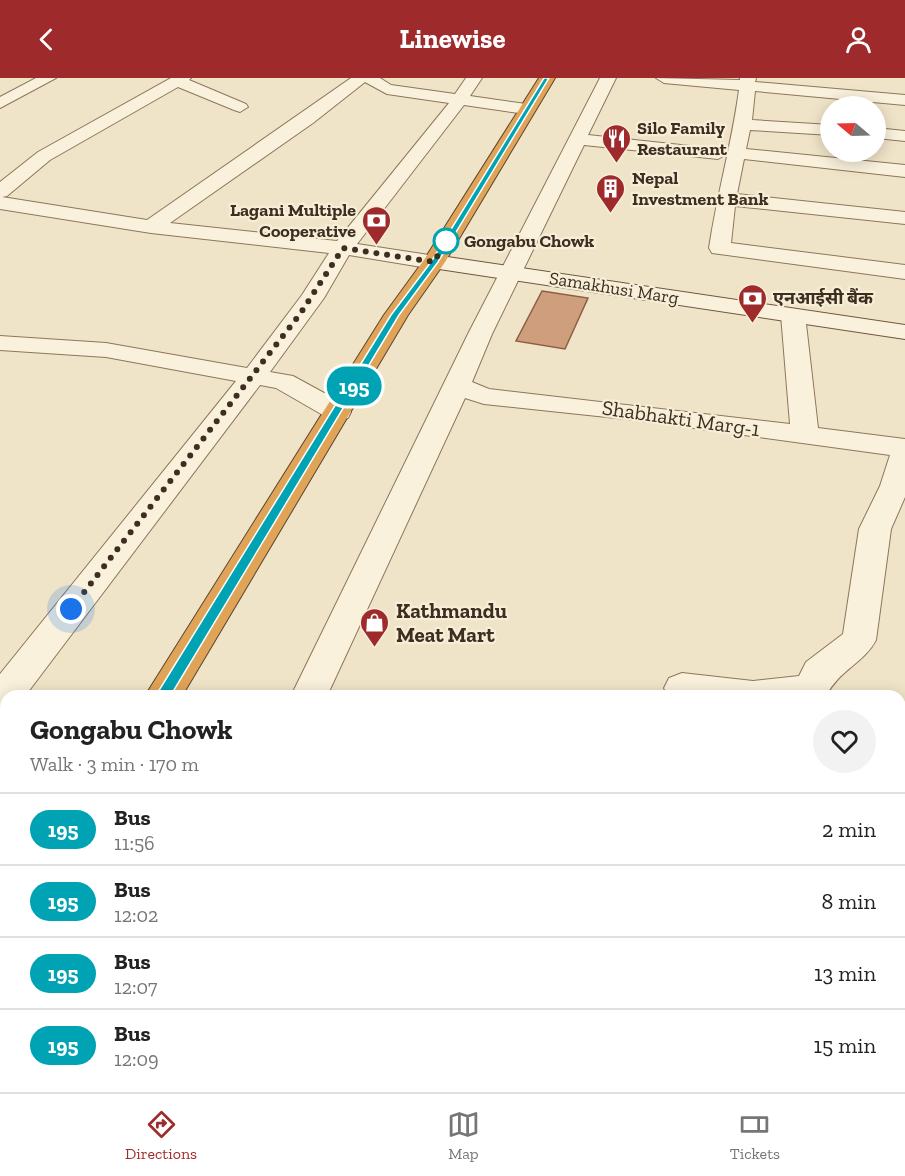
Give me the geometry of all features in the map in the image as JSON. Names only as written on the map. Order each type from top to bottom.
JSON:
[{"type":"highway","points":[[167,690],[396,315],[434,262],[547,78]]},
{"type":"street","points":[[0,103],[48,78]]},
{"type":"street","points":[[151,227],[307,119],[361,78]]},
{"type":"street","points":[[369,78],[387,89],[467,89],[526,109]]},
{"type":"street","points":[[312,690],[458,385],[480,334],[580,139],[608,78]]},
{"type":"street","points":[[664,78],[747,82],[905,100]]},
{"type":"street","points":[[0,192],[44,156],[180,80],[240,107]]},
{"type":"street","points":[[747,82],[743,124],[727,154],[726,199],[720,248],[905,272]]},
{"type":"street","points":[[9,690],[253,377],[312,298],[343,248],[467,89]]},
{"type":"street","points":[[743,124],[820,129]]},
{"type":"street","points":[[886,135],[905,136]]},
{"type":"street","points":[[580,139],[905,171]]},
{"type":"street","points":[[726,199],[905,218]]},
{"type":"street","name":"Samakhusi Marg","points":[[0,203],[151,227],[343,248],[513,272],[905,332]]},
{"type":"street","points":[[793,315],[805,436]]},
{"type":"street","points":[[0,343],[106,350],[284,382],[338,412]]},
{"type":"street","name":"Shabhakti Marg-1","points":[[458,385],[484,396],[635,412],[905,451]]},
{"type":"street","points":[[803,690],[811,689],[819,672],[859,640],[875,529],[895,486],[905,451]]},
{"type":"street","points":[[682,688],[700,690]]},
{"type":"building","points":[[542,291],[588,298],[565,349],[516,341]]},
{"type":"bus line","name":"195","points":[[167,690],[396,315],[434,262],[547,78]]},
{"type":"place","name":"Silo Family Restaurant","points":[[616,164]]},
{"type":"place","name":"Nepal Investment Bank","points":[[611,214]]},
{"type":"place","name":"Gongabu Chowk","points":[[446,241]]},
{"type":"place","name":"Lagani Multiple Cooperative","points":[[377,246]]},
{"type":"place","name":"एनआईसी बैंक","points":[[752,324]]},
{"type":"place","name":"Kathmandu Meat Mart","points":[[375,648]]},
{"type":"route","points":[[71,609],[253,377],[312,298],[343,248],[434,262],[446,241]]}]
